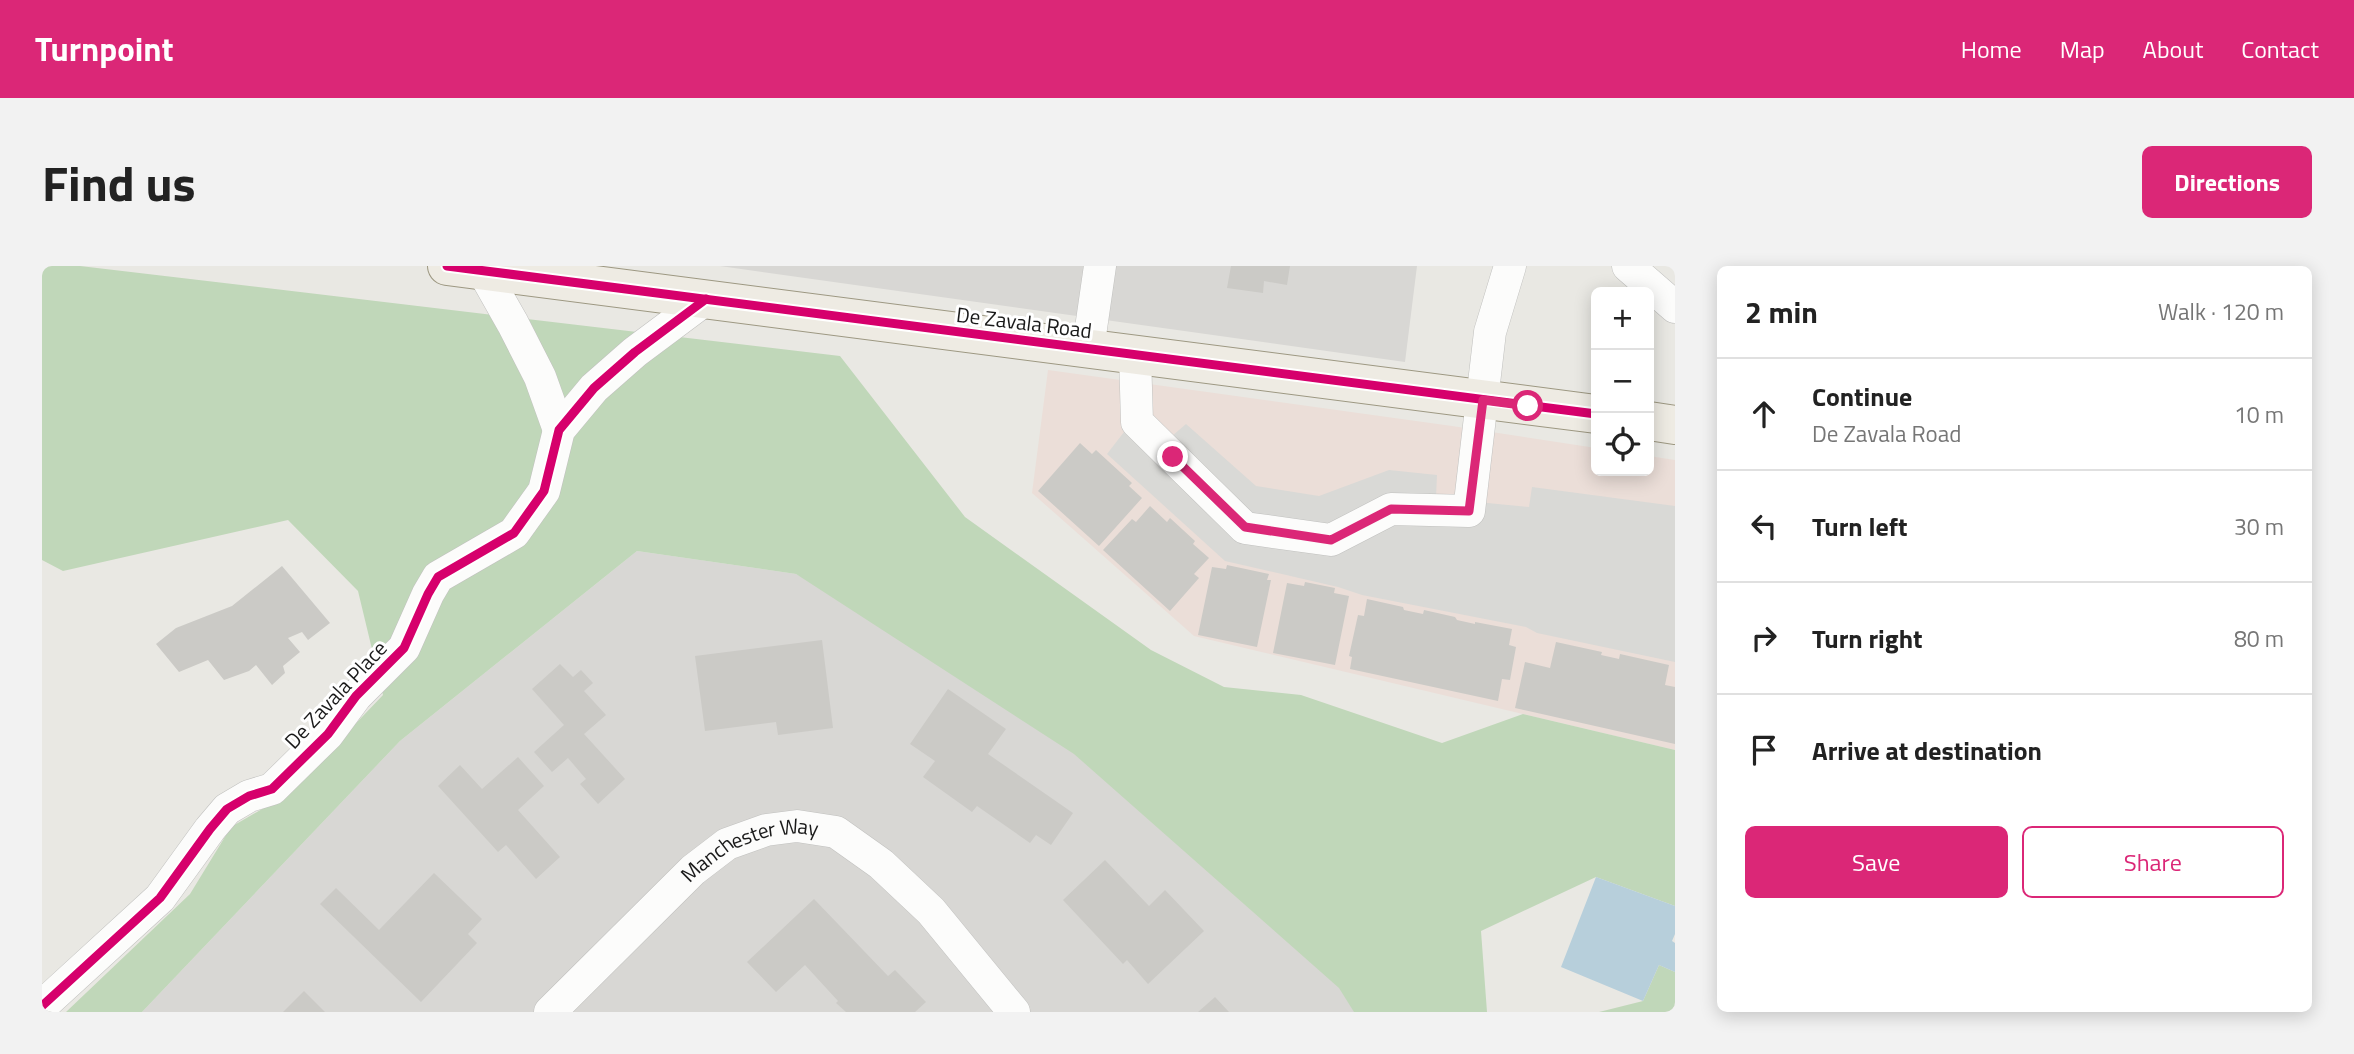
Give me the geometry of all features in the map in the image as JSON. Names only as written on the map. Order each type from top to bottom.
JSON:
[{"type":"main road","name":"De Zavala Road","points":[[465,268],[1591,413]]},
{"type":"main road","points":[[1654,422],[1675,425]]},
{"type":"street","points":[[1088,349],[1100,266]]},
{"type":"street","points":[[1135,355],[1138,422],[1245,527],[1331,540],[1391,509],[1469,511],[1490,332],[1510,266]]},
{"type":"street","points":[[1628,266],[1675,307]]},
{"type":"street","points":[[465,268],[513,324],[540,377],[559,430]]},
{"type":"street","name":"De Zavala Place","points":[[42,1006],[160,898],[227,810],[248,796],[272,789],[328,734],[356,696],[404,648],[438,578],[514,533],[544,491],[559,430],[594,388],[635,352],[706,299]]},
{"type":"street","name":"Manchester Way","points":[[550,1012],[693,870],[727,844],[766,830],[797,826],[836,832],[881,864],[931,911],[1014,1012]]},
{"type":"shaded area","points":[[720,266],[1417,266],[1405,362]]},
{"type":"shaded area","points":[[1048,370],[1591,447],[1591,476],[1654,476],[1654,457],[1675,460],[1675,750],[1194,636],[1032,493]]},
{"type":"shaded area","points":[[1153,416],[1172,436],[1186,424],[1256,486],[1319,496],[1389,470],[1437,475],[1436,498],[1529,507],[1532,487],[1675,506],[1675,662],[1537,633],[1526,627],[1362,595],[1225,561],[1107,454],[1124,432]]},
{"type":"shaded area","points":[[637,551],[796,574],[1125,742],[1418,1012],[142,1012],[400,741]]},
{"type":"green space","points":[[42,266],[80,266],[840,356],[965,517],[1151,650],[1224,687],[1301,695],[1442,743],[1523,714],[1675,750],[1675,906],[1596,877],[1481,931],[1487,1012],[1354,1012],[1339,988],[1074,754],[796,574],[637,551],[400,741],[142,1012],[66,1012],[190,894],[231,827],[269,805],[319,762],[383,695],[358,591],[288,520],[63,571],[42,560]]},
{"type":"green space","points":[[1659,965],[1675,972],[1675,1012],[1599,1012],[1643,1001]]},
{"type":"water","points":[[1596,877],[1675,906],[1675,934],[1672,941],[1675,943],[1675,972],[1659,965],[1643,1001],[1561,967]]},
{"type":"building","points":[[1231,266],[1290,266],[1287,285],[1264,281],[1263,293],[1227,288]]},
{"type":"building","points":[[1080,443],[1092,454],[1096,450],[1132,483],[1129,486],[1142,498],[1099,546],[1038,491]]},
{"type":"building","points":[[1150,506],[1167,522],[1170,518],[1209,558],[1194,574],[1199,578],[1170,611],[1103,550],[1132,519],[1136,522]]},
{"type":"building","points":[[1227,565],[1269,574],[1267,580],[1271,580],[1257,647],[1198,635],[1212,567],[1226,569]]},
{"type":"building","points":[[282,566],[330,623],[308,640],[302,632],[288,638],[300,652],[283,666],[285,673],[272,685],[256,665],[249,671],[224,680],[208,660],[179,672],[156,644],[176,628],[232,606]]},
{"type":"building","points":[[1305,582],[1335,588],[1334,593],[1349,596],[1335,665],[1273,653],[1287,583],[1304,586]]},
{"type":"building","points":[[1367,599],[1423,614],[1424,610],[1475,624],[1512,629],[1509,645],[1516,647],[1510,680],[1502,679],[1498,701],[1350,669],[1352,657],[1349,656],[1358,615],[1364,616]]},
{"type":"building","points":[[822,640],[833,728],[778,735],[776,722],[705,731],[695,656]]},
{"type":"building","points":[[1556,642],[1602,652],[1601,655],[1619,659],[1620,654],[1669,665],[1665,685],[1675,687],[1675,744],[1515,708],[1525,662],[1550,668]]},
{"type":"building","points":[[560,664],[573,677],[581,670],[593,683],[584,691],[606,715],[584,734],[625,779],[598,804],[580,784],[586,779],[568,758],[552,772],[534,752],[564,725],[532,689]]},
{"type":"building","points":[[948,689],[1006,729],[988,754],[1073,813],[1051,845],[1036,835],[1030,843],[977,806],[972,812],[923,777],[935,761],[910,744]]},
{"type":"building","points":[[518,757],[544,786],[518,810],[560,857],[536,879],[506,845],[498,852],[438,786],[460,765],[482,789]]},
{"type":"building","points":[[1105,860],[1149,906],[1165,890],[1204,931],[1148,984],[1127,960],[1123,964],[1063,900]]},
{"type":"building","points":[[434,873],[482,919],[468,934],[477,943],[421,1002],[320,904],[336,888],[379,930]]},
{"type":"building","points":[[814,899],[888,976],[895,970],[926,1002],[915,1012],[846,1012],[805,965],[776,992],[747,962]]},
{"type":"building","points":[[304,991],[325,1012],[283,1012]]},
{"type":"building","points":[[1215,997],[1229,1012],[1198,1012]]},
{"type":"cycle path","points":[[447,266],[1591,413]]},
{"type":"cycle path","points":[[42,1006],[160,898],[227,809],[249,796],[272,789],[328,734],[356,696],[404,648],[438,577],[514,533],[544,491],[559,430],[594,388],[635,352],[706,299]]},
{"type":"route","points":[[1173,457],[1245,527],[1331,540],[1391,509],[1469,511],[1483,400],[1528,406]]}]
